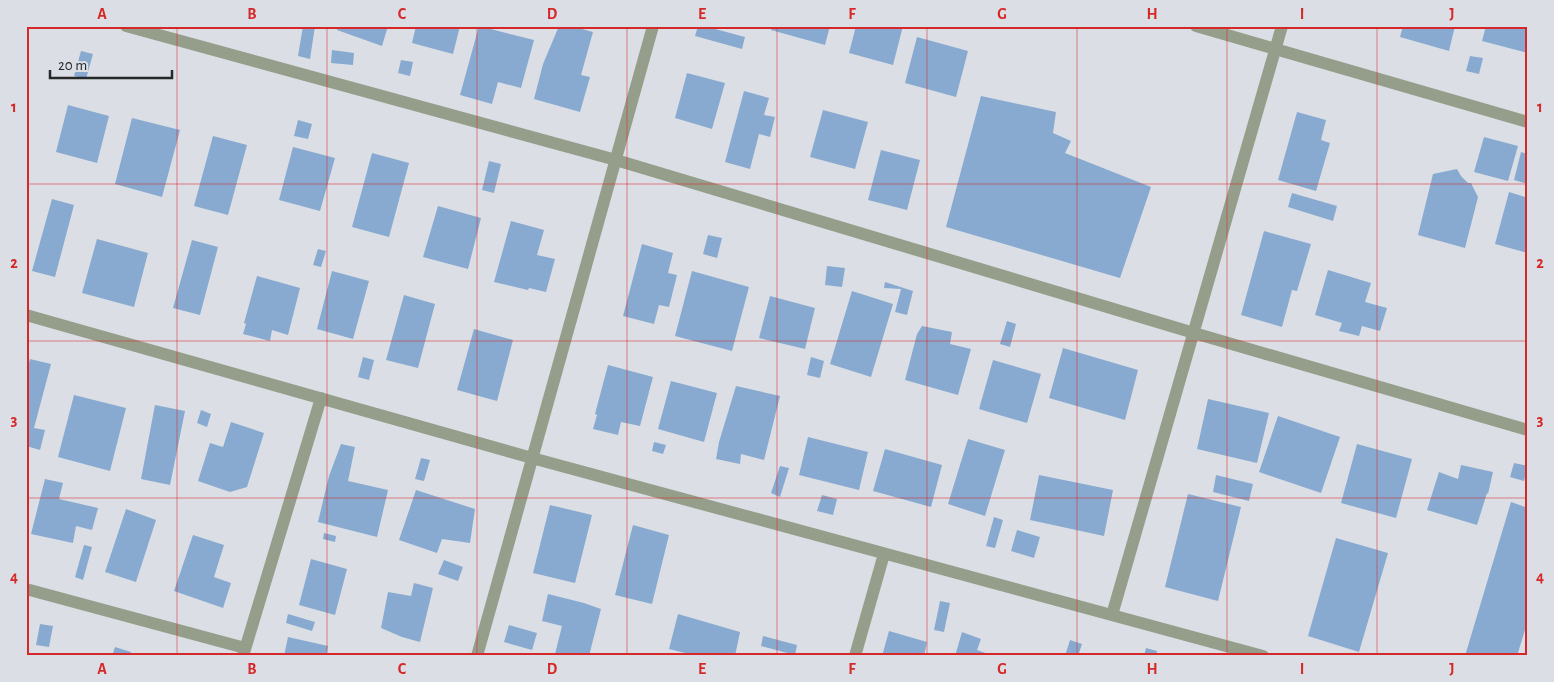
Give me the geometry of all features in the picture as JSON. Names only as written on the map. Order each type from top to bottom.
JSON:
[{"type":"street","points":[[126,26],[616,160],[1528,430]]},
{"type":"street","points":[[477,656],[653,26]]},
{"type":"street","points":[[1196,26],[1528,122]]},
{"type":"street","points":[[1112,615],[1282,26]]},
{"type":"street","points":[[26,315],[532,458],[1263,656]]},
{"type":"street","points":[[26,588],[244,652],[321,398]]},
{"type":"street","points":[[855,656],[884,554]]},
{"type":"building","points":[[303,26],[315,26],[310,59],[298,56]]},
{"type":"building","points":[[338,26],[388,26],[382,46],[337,30]]},
{"type":"building","points":[[416,26],[460,26],[453,54],[412,43]]},
{"type":"building","points":[[479,26],[534,40],[521,88],[498,82],[492,104],[460,95]]},
{"type":"building","points":[[559,26],[571,26],[593,32],[581,75],[590,77],[580,112],[534,99],[543,64]]},
{"type":"building","points":[[698,26],[745,37],[742,49],[695,36]]},
{"type":"building","points":[[772,26],[830,26],[825,45],[771,30]]},
{"type":"building","points":[[856,26],[903,26],[893,65],[849,53]]},
{"type":"building","points":[[1403,26],[1455,26],[1449,51],[1400,37]]},
{"type":"building","points":[[1486,26],[1528,26],[1528,53],[1482,41]]},
{"type":"building","points":[[917,37],[968,51],[956,97],[905,83]]},
{"type":"building","points":[[332,50],[354,53],[353,65],[331,63]]},
{"type":"building","points":[[81,51],[93,54],[86,79],[74,76]]},
{"type":"building","points":[[1470,56],[1483,58],[1479,74],[1466,71]]},
{"type":"building","points":[[401,60],[413,62],[410,76],[398,73]]},
{"type":"building","points":[[687,73],[725,83],[712,129],[675,118]]},
{"type":"building","points":[[744,91],[769,98],[764,115],[775,117],[770,137],[759,134],[750,169],[725,162]]},
{"type":"building","points":[[981,96],[1056,112],[1053,133],[1071,141],[1065,153],[1151,187],[1120,278],[946,227]]},
{"type":"building","points":[[68,105],[109,116],[97,163],[56,152]]},
{"type":"building","points":[[823,110],[868,122],[855,169],[810,157]]},
{"type":"building","points":[[1297,112],[1326,120],[1321,140],[1330,143],[1316,191],[1278,180]]},
{"type":"building","points":[[132,118],[180,130],[162,197],[115,184]]},
{"type":"building","points":[[298,120],[312,124],[308,139],[294,136]]},
{"type":"building","points":[[213,136],[247,145],[228,215],[194,206]]},
{"type":"building","points":[[1484,137],[1518,146],[1508,181],[1474,172]]},
{"type":"building","points":[[293,147],[335,158],[320,211],[279,200]]},
{"type":"building","points":[[881,150],[920,160],[907,210],[868,200]]},
{"type":"building","points":[[1521,152],[1528,154],[1528,184],[1514,180]]},
{"type":"building","points":[[372,153],[409,163],[389,237],[352,227]]},
{"type":"building","points":[[489,161],[501,164],[494,193],[482,190]]},
{"type":"building","points":[[1457,169],[1468,183],[1471,183],[1478,197],[1465,248],[1418,235],[1433,174]]},
{"type":"building","points":[[1509,192],[1528,198],[1528,253],[1495,244]]},
{"type":"building","points":[[1292,193],[1337,206],[1333,221],[1288,207]]},
{"type":"building","points":[[52,199],[74,205],[55,277],[32,271]]},
{"type":"building","points":[[438,206],[481,218],[468,269],[423,257]]},
{"type":"building","points":[[511,221],[544,230],[537,255],[555,259],[546,292],[494,282]]},
{"type":"building","points":[[1264,231],[1311,244],[1297,291],[1292,290],[1282,327],[1241,315]]},
{"type":"building","points":[[708,235],[722,238],[717,258],[703,254]]},
{"type":"building","points":[[97,239],[148,253],[134,307],[82,293]]},
{"type":"building","points":[[192,240],[218,247],[200,315],[173,308]]},
{"type":"building","points":[[642,244],[673,253],[668,273],[677,275],[669,307],[659,305],[654,324],[623,316]]},
{"type":"building","points":[[318,249],[326,251],[321,267],[313,265]]},
{"type":"building","points":[[827,266],[845,268],[842,287],[825,285]]},
{"type":"building","points":[[1328,270],[1371,283],[1365,302],[1387,308],[1380,331],[1362,326],[1359,336],[1339,331],[1342,323],[1315,315]]},
{"type":"building","points":[[332,271],[369,281],[353,339],[317,329]]},
{"type":"building","points":[[692,271],[749,287],[732,351],[675,336]]},
{"type":"building","points":[[257,276],[300,288],[288,335],[272,330],[270,341],[243,334],[246,324],[244,323]]},
{"type":"building","points":[[885,282],[913,291],[907,315],[895,312],[901,289],[884,288]]},
{"type":"building","points":[[852,291],[893,304],[871,377],[830,364]]},
{"type":"building","points":[[404,295],[435,304],[418,368],[386,360]]},
{"type":"building","points":[[770,296],[815,308],[805,349],[759,338]]},
{"type":"building","points":[[1007,321],[1016,324],[1010,347],[1000,344]]},
{"type":"building","points":[[922,326],[952,332],[950,344],[971,349],[958,395],[905,380],[917,334]]},
{"type":"building","points":[[474,329],[513,340],[497,401],[457,390]]},
{"type":"building","points":[[1063,348],[1138,370],[1125,420],[1049,398]]},
{"type":"building","points":[[363,357],[374,360],[369,380],[358,377]]},
{"type":"building","points":[[811,357],[824,361],[820,378],[807,375]]},
{"type":"building","points":[[30,359],[51,364],[34,428],[45,430],[40,450],[26,446],[26,374]]},
{"type":"building","points":[[993,360],[1041,374],[1027,423],[979,409]]},
{"type":"building","points":[[608,365],[653,377],[640,426],[621,422],[618,435],[593,429]]},
{"type":"building","points":[[671,381],[717,393],[704,442],[658,429]]},
{"type":"building","points":[[736,386],[780,396],[764,460],[741,454],[740,464],[716,459],[719,442]]},
{"type":"building","points":[[74,395],[126,408],[110,471],[58,457]]},
{"type":"building","points":[[1208,399],[1269,413],[1257,463],[1197,449]]},
{"type":"building","points":[[155,405],[185,411],[170,485],[141,479]]},
{"type":"building","points":[[201,410],[211,414],[207,427],[197,423]]},
{"type":"building","points":[[1278,416],[1340,437],[1321,493],[1259,472]]},
{"type":"building","points":[[231,422],[264,433],[247,487],[230,492],[198,481],[210,443],[223,447]]},
{"type":"building","points":[[808,437],[868,452],[859,490],[799,475]]},
{"type":"building","points":[[968,439],[1005,450],[985,516],[948,504]]},
{"type":"building","points":[[654,442],[666,445],[663,454],[652,451]]},
{"type":"building","points":[[341,444],[355,447],[348,481],[388,490],[377,537],[318,522],[329,476]]},
{"type":"building","points":[[1357,444],[1412,459],[1396,518],[1341,503]]},
{"type":"building","points":[[885,449],[942,465],[931,507],[873,491]]},
{"type":"building","points":[[421,458],[430,460],[424,481],[415,479]]},
{"type":"building","points":[[1514,463],[1528,466],[1524,481],[1510,477]]},
{"type":"building","points":[[1461,465],[1493,472],[1488,494],[1477,525],[1427,510],[1439,472],[1458,479]]},
{"type":"building","points":[[780,466],[789,468],[780,497],[771,493]]},
{"type":"building","points":[[1039,475],[1113,490],[1104,536],[1030,520]]},
{"type":"building","points":[[1216,475],[1253,484],[1249,501],[1213,492]]},
{"type":"building","points":[[45,479],[63,483],[59,499],[98,508],[92,530],[76,526],[73,543],[31,534]]},
{"type":"building","points":[[416,490],[475,509],[470,543],[442,539],[437,553],[399,540]]},
{"type":"building","points":[[1188,494],[1241,507],[1218,601],[1165,587]]},
{"type":"building","points":[[822,495],[837,499],[833,515],[817,511]]},
{"type":"building","points":[[1511,502],[1528,508],[1528,620],[1517,656],[1465,656]]},
{"type":"building","points":[[550,505],[592,515],[575,583],[533,573]]},
{"type":"building","points":[[126,509],[156,520],[136,582],[105,572]]},
{"type":"building","points":[[994,517],[1003,520],[995,548],[986,546]]},
{"type":"building","points":[[633,525],[669,535],[652,604],[615,595]]},
{"type":"building","points":[[1017,530],[1040,537],[1034,558],[1011,551]]},
{"type":"building","points":[[324,533],[336,536],[335,542],[323,539]]},
{"type":"building","points":[[193,535],[224,545],[214,577],[231,583],[223,608],[174,591]]},
{"type":"building","points":[[1336,538],[1388,553],[1359,652],[1308,636]]},
{"type":"building","points":[[84,545],[92,547],[83,580],[75,577]]},
{"type":"building","points":[[311,559],[347,569],[335,615],[299,605]]},
{"type":"building","points":[[444,560],[463,567],[458,581],[438,574]]},
{"type":"building","points":[[414,583],[433,588],[420,642],[381,628],[388,592],[411,596]]},
{"type":"building","points":[[548,594],[601,609],[589,656],[561,656],[555,654],[562,626],[542,621]]},
{"type":"building","points":[[940,601],[950,603],[944,632],[934,630]]},
{"type":"building","points":[[288,614],[315,622],[312,631],[286,623]]},
{"type":"building","points":[[678,614],[740,632],[735,656],[684,656],[685,653],[669,649]]},
{"type":"building","points":[[40,624],[53,626],[49,647],[36,645]]},
{"type":"building","points":[[509,625],[537,633],[532,650],[504,642]]},
{"type":"building","points":[[889,631],[927,642],[924,656],[882,656]]},
{"type":"building","points":[[962,632],[981,639],[977,650],[994,656],[955,656]]},
{"type":"building","points":[[763,636],[797,645],[795,655],[761,646]]},
{"type":"building","points":[[288,637],[328,646],[326,656],[284,656]]},
{"type":"building","points":[[1070,640],[1082,644],[1078,656],[1065,656]]},
{"type":"building","points":[[115,647],[131,652],[130,656],[112,656]]},
{"type":"building","points":[[1146,648],[1157,651],[1156,656],[1144,656]]}]
